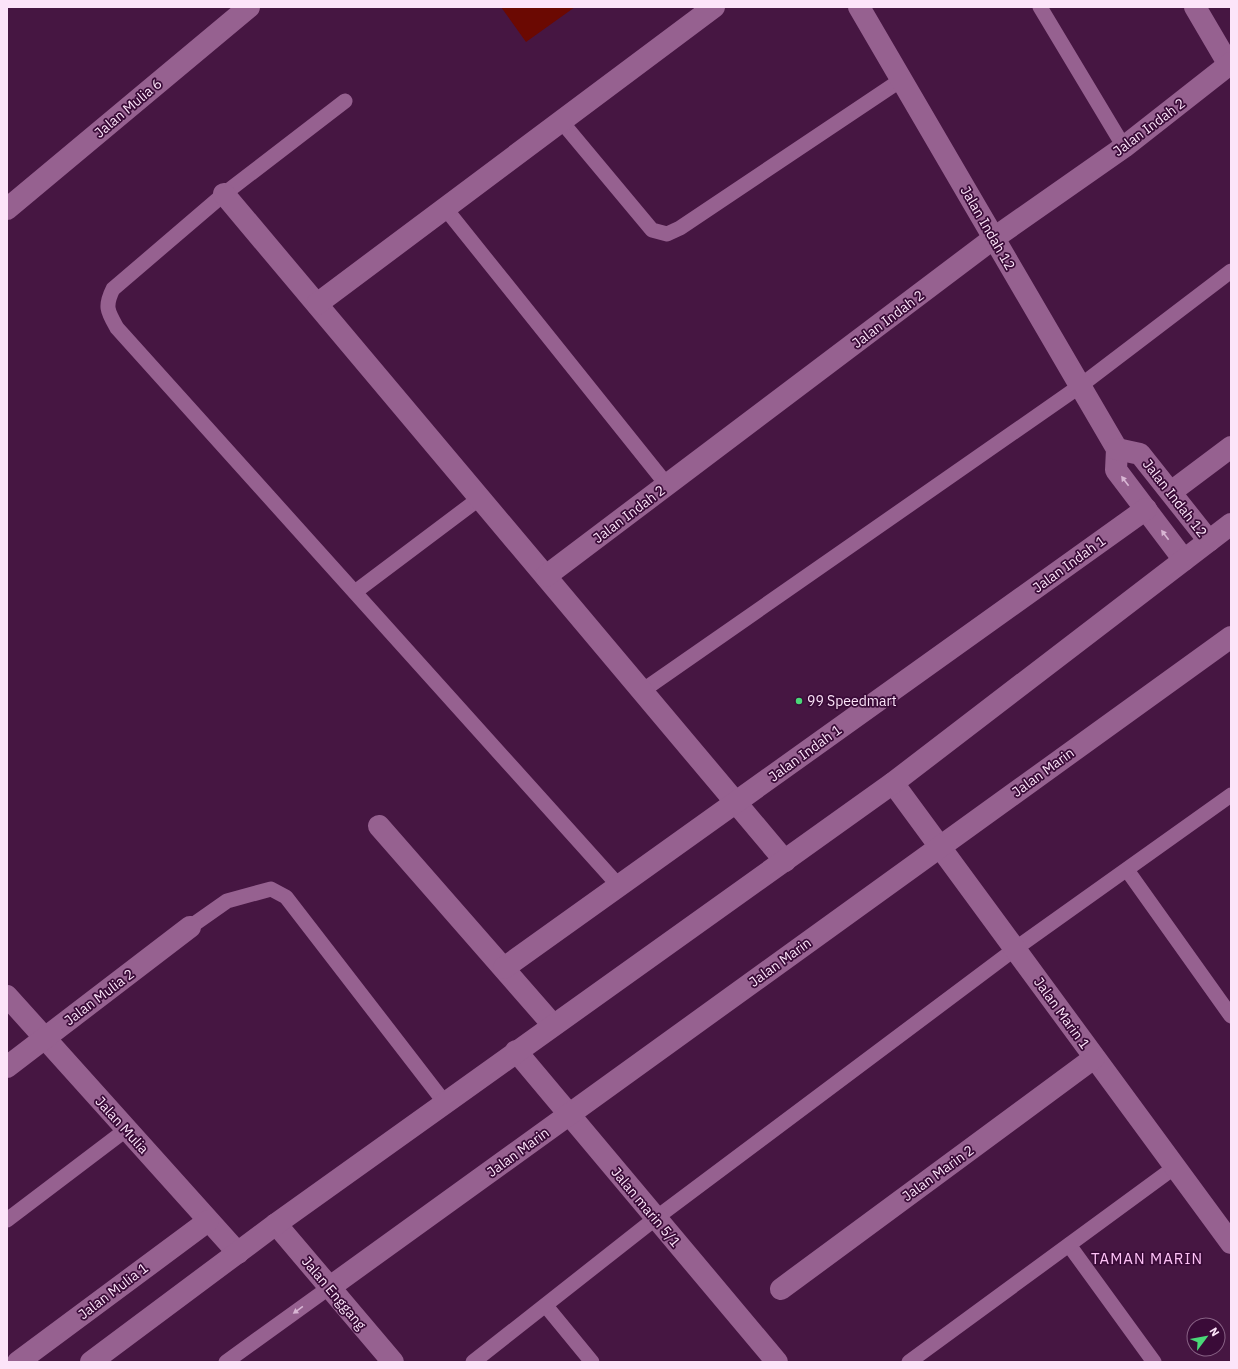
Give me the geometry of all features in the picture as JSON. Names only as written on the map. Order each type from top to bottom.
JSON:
[{"type":"street","name":"Jalan Mulia 6","points":[[7,209],[248,7]]},
{"type":"street","points":[[318,304],[714,7]]},
{"type":"street","name":"Jalan Indah 12","points":[[859,7],[1117,449],[1140,454],[1209,541]]},
{"type":"street","points":[[1195,7],[1230,65]]},
{"type":"street","name":"Jalan Indah 2","points":[[546,576],[994,238],[1124,147],[1230,65]]},
{"type":"street","points":[[224,194],[318,304],[784,861]]},
{"type":"street","points":[[1171,492],[1231,447]]},
{"type":"street","points":[[1117,449],[1116,470],[1184,560]]},
{"type":"street","name":"Jalan Indah 1","points":[[504,968],[1146,509]]},
{"type":"street","points":[[102,1359],[276,1224],[893,784],[1231,524]]},
{"type":"street","name":"Jalan Marin","points":[[330,1287],[1231,637]]},
{"type":"street","name":"Jalan Marin 1","points":[[893,784],[1231,1243]]},
{"type":"street","points":[[379,826],[553,1025]]},
{"type":"street","name":"Jalan Mulia 2","points":[[7,1067],[190,927]]},
{"type":"street","name":"Jalan Mulia","points":[[7,996],[238,1253]]},
{"type":"street","name":"Jalan marin 5/1","points":[[516,1052],[776,1362]]},
{"type":"street","name":"Jalan Marin 2","points":[[782,1289],[1094,1058]]},
{"type":"street","name":"Jalan Mulia 1","points":[[18,1362],[208,1220]]},
{"type":"street","name":"Jalan Enggang","points":[[276,1224],[393,1362]]},
{"type":"lane","points":[[1040,7],[1124,147]]},
{"type":"lane","points":[[561,121],[652,230],[667,234],[686,224],[902,80]]},
{"type":"lane","points":[[345,101],[224,194],[113,289],[108,300],[108,311],[118,328],[619,886]]},
{"type":"lane","points":[[445,208],[667,485]]},
{"type":"lane","points":[[642,691],[1080,386],[1231,271]]},
{"type":"lane","points":[[355,592],[480,498]]},
{"type":"lane","points":[[472,1362],[546,1306],[656,1218],[1015,950],[1231,795]]},
{"type":"lane","points":[[1127,870],[1231,1016]]},
{"type":"lane","points":[[190,927],[227,901],[271,889],[286,897],[445,1103]]},
{"type":"lane","points":[[7,1220],[127,1129]]},
{"type":"lane","points":[[909,1362],[1175,1167]]},
{"type":"lane","points":[[1070,1245],[1154,1362]]},
{"type":"lane","points":[[226,1362],[330,1287]]},
{"type":"lane","points":[[546,1306],[592,1362]]},
{"type":"shaded area","points":[[501,7],[575,7],[526,42]]},
{"type":"place","name":"99 Speedmart","points":[[799,701]]},
{"type":"district","name":"TAMAN MARIN","points":[[1147,1259]]}]
